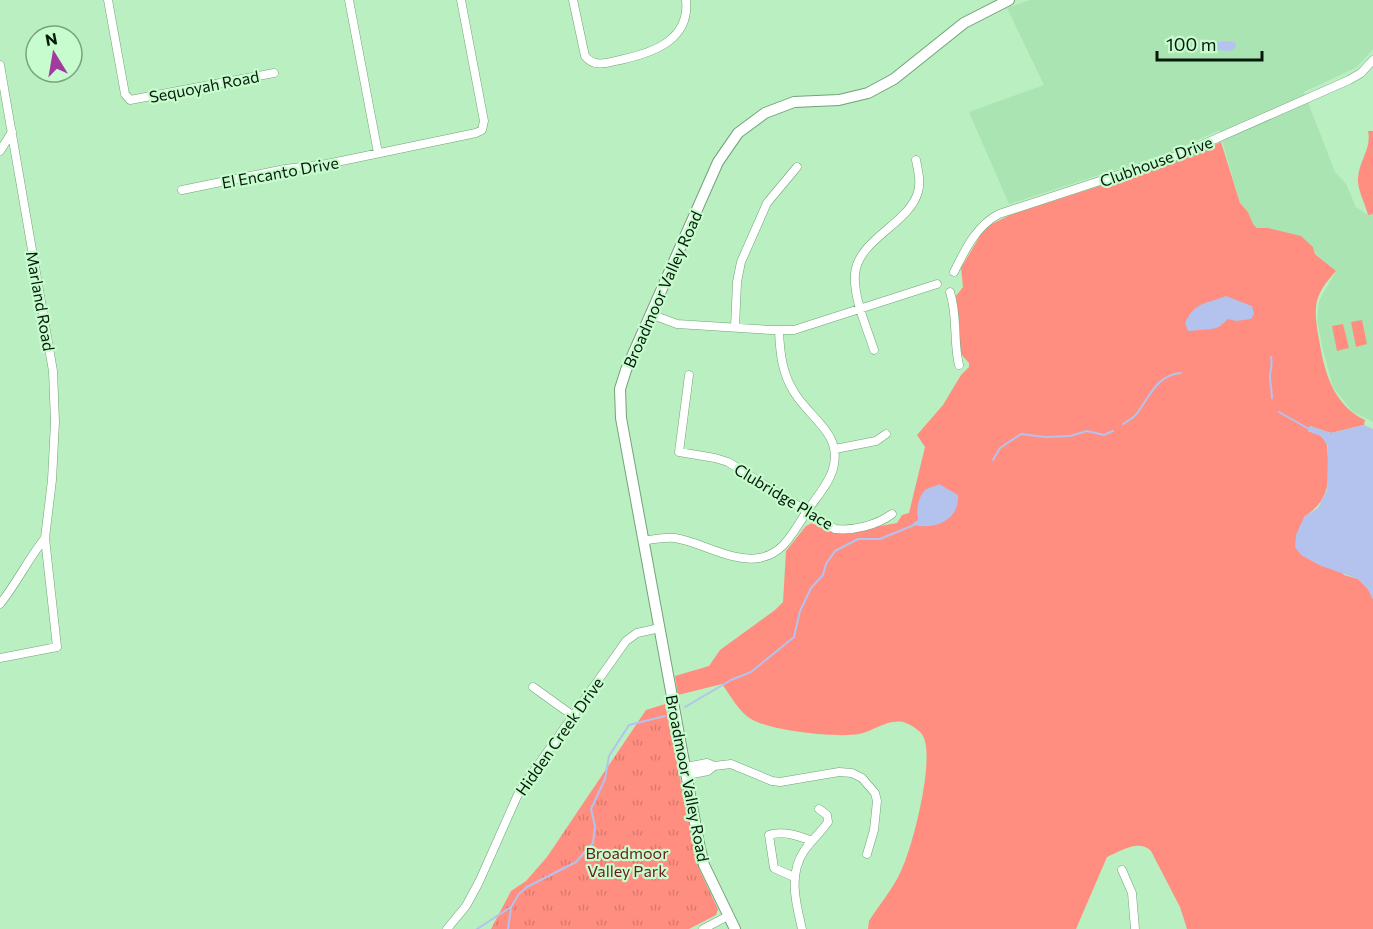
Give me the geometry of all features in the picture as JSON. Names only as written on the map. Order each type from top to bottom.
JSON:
[{"type":"street","name":"Sequoyah Road","points":[[108,0],[125,94],[130,100],[274,73]]},
{"type":"street","points":[[349,0],[378,153]]},
{"type":"street","name":"El Encanto Drive","points":[[182,190],[476,134],[482,130],[483,121],[461,0]]},
{"type":"street","points":[[573,0],[585,56],[590,62],[599,64],[645,54],[661,47],[680,28],[686,12],[686,0]]},
{"type":"street","name":"Broadmoor Valley Road","points":[[735,929],[704,865],[621,418],[620,389],[632,352],[718,162],[738,134],[765,113],[787,104],[854,98],[881,87],[964,23],[1009,0]]},
{"type":"street","name":"Clubhouse Drive","points":[[954,272],[980,227],[987,220],[999,214],[1179,155],[1349,80],[1361,73],[1373,60]]},
{"type":"street","name":"Marland Road","points":[[0,65],[51,355],[55,422],[52,480],[45,538],[57,647],[0,658]]},
{"type":"street","points":[[0,151],[12,132]]},
{"type":"street","points":[[874,350],[855,286],[857,264],[863,253],[916,196],[920,176],[916,160]]},
{"type":"street","points":[[735,327],[737,282],[741,262],[767,203],[797,167]]},
{"type":"street","points":[[650,314],[676,324],[779,331],[801,328],[937,284]]},
{"type":"street","points":[[950,292],[956,319],[956,353],[959,365]]},
{"type":"street","points":[[643,541],[676,538],[742,558],[762,557],[776,551],[787,542],[832,472],[835,449],[828,432],[800,401],[790,385],[783,367],[779,331]]},
{"type":"street","name":"Clubridge Place","points":[[689,375],[679,452],[728,462],[829,527],[840,530],[880,522],[892,514]]},
{"type":"street","points":[[835,449],[876,441],[886,434]]},
{"type":"street","name":"Marland Road","points":[[0,604],[22,575],[31,556],[45,538]]},
{"type":"street","name":"Hidden Creek Drive","points":[[447,929],[466,906],[479,882],[519,792],[572,715],[626,641],[637,633],[660,627]]},
{"type":"street","points":[[533,687],[572,715]]},
{"type":"street","points":[[687,771],[706,763],[714,766],[736,765],[772,781],[780,782],[840,772],[852,773],[862,778],[875,793],[877,801],[875,823],[867,854]]},
{"type":"street","points":[[802,929],[795,898],[794,877],[798,861],[828,822],[827,815],[819,809]]},
{"type":"street","points":[[794,877],[774,868],[769,835],[776,832],[812,842]]},
{"type":"street","points":[[1122,870],[1132,893],[1135,929]]},
{"type":"street","points":[[703,929],[728,916]]},
{"type":"shaded area","points":[[1030,0],[1373,0],[1373,49],[1357,67],[1304,92],[1335,172],[1346,184],[1356,207],[1368,215],[1373,214],[1373,422],[1352,411],[1333,387],[1323,350],[1317,320],[1319,301],[1336,271],[1315,253],[1313,247],[1301,236],[1258,228],[1252,224],[1248,212],[1240,203],[1219,130],[1174,151],[1009,204],[969,112],[1044,85],[1007,8]]},
{"type":"green space","points":[[1368,131],[1373,131],[1373,214],[1368,215],[1358,178],[1367,149]]},
{"type":"green space","points":[[1221,142],[1240,203],[1248,212],[1253,224],[1257,228],[1268,228],[1301,236],[1313,247],[1315,254],[1336,271],[1323,288],[1317,302],[1316,319],[1321,351],[1327,375],[1338,396],[1354,414],[1365,420],[1364,425],[1331,433],[1310,426],[1308,431],[1321,436],[1327,444],[1328,477],[1322,499],[1304,517],[1344,575],[1358,579],[1368,589],[1373,599],[1373,929],[1187,929],[1180,907],[1151,851],[1135,846],[1107,857],[1076,929],[868,929],[869,921],[898,878],[911,843],[921,804],[926,766],[923,735],[903,722],[886,724],[859,734],[849,735],[773,727],[751,719],[743,713],[722,684],[678,695],[675,676],[709,666],[720,650],[783,602],[786,551],[806,526],[812,523],[840,533],[897,523],[902,515],[909,513],[925,447],[917,435],[943,405],[961,375],[969,367],[969,363],[960,353],[956,296],[963,287],[961,268],[988,226],[1010,215],[1180,160]]},
{"type":"green space","points":[[1362,320],[1367,344],[1356,347],[1351,322]]},
{"type":"green space","points":[[1343,324],[1349,348],[1337,351],[1332,326]]},
{"type":"green space","name":"Broadmoor Valley Park","points":[[665,704],[696,857],[718,909],[716,915],[689,929],[491,929],[511,891],[526,881],[547,857],[646,710]]},
{"type":"water","points":[[1235,42],[1236,46],[1232,51],[1215,50],[1215,43]]},
{"type":"water","points":[[1226,296],[1252,306],[1254,314],[1251,319],[1236,321],[1228,319],[1219,327],[1188,331],[1185,323],[1197,307]]},
{"type":"water","points":[[1364,425],[1373,429],[1373,599],[1368,589],[1358,579],[1319,565],[1301,555],[1295,547],[1296,535],[1304,517],[1318,508],[1327,490],[1328,446],[1321,436],[1308,431],[1310,426],[1331,433]]},
{"type":"water","points":[[939,484],[958,495],[955,511],[945,521],[938,524],[914,525],[913,523],[918,520],[918,504],[921,496],[927,489]]},
{"type":"waterway","points":[[1271,357],[1272,398]]},
{"type":"waterway","points":[[1123,424],[1137,414],[1160,382],[1181,373]]},
{"type":"waterway","points":[[1279,412],[1309,429]]},
{"type":"waterway","points":[[993,460],[1000,448],[1021,434],[1045,437],[1070,436],[1087,431],[1104,435],[1113,431]]},
{"type":"waterway","points":[[685,707],[731,680],[751,672],[794,637],[800,611],[811,588],[823,575],[826,564],[835,551],[858,539],[880,539],[914,525]]},
{"type":"waterway","points":[[477,929],[511,907],[519,894],[527,887],[576,862],[593,843],[595,826],[591,809],[605,779],[609,756],[629,725],[665,716]]},
{"type":"waterway","points":[[508,929],[511,908]]}]
